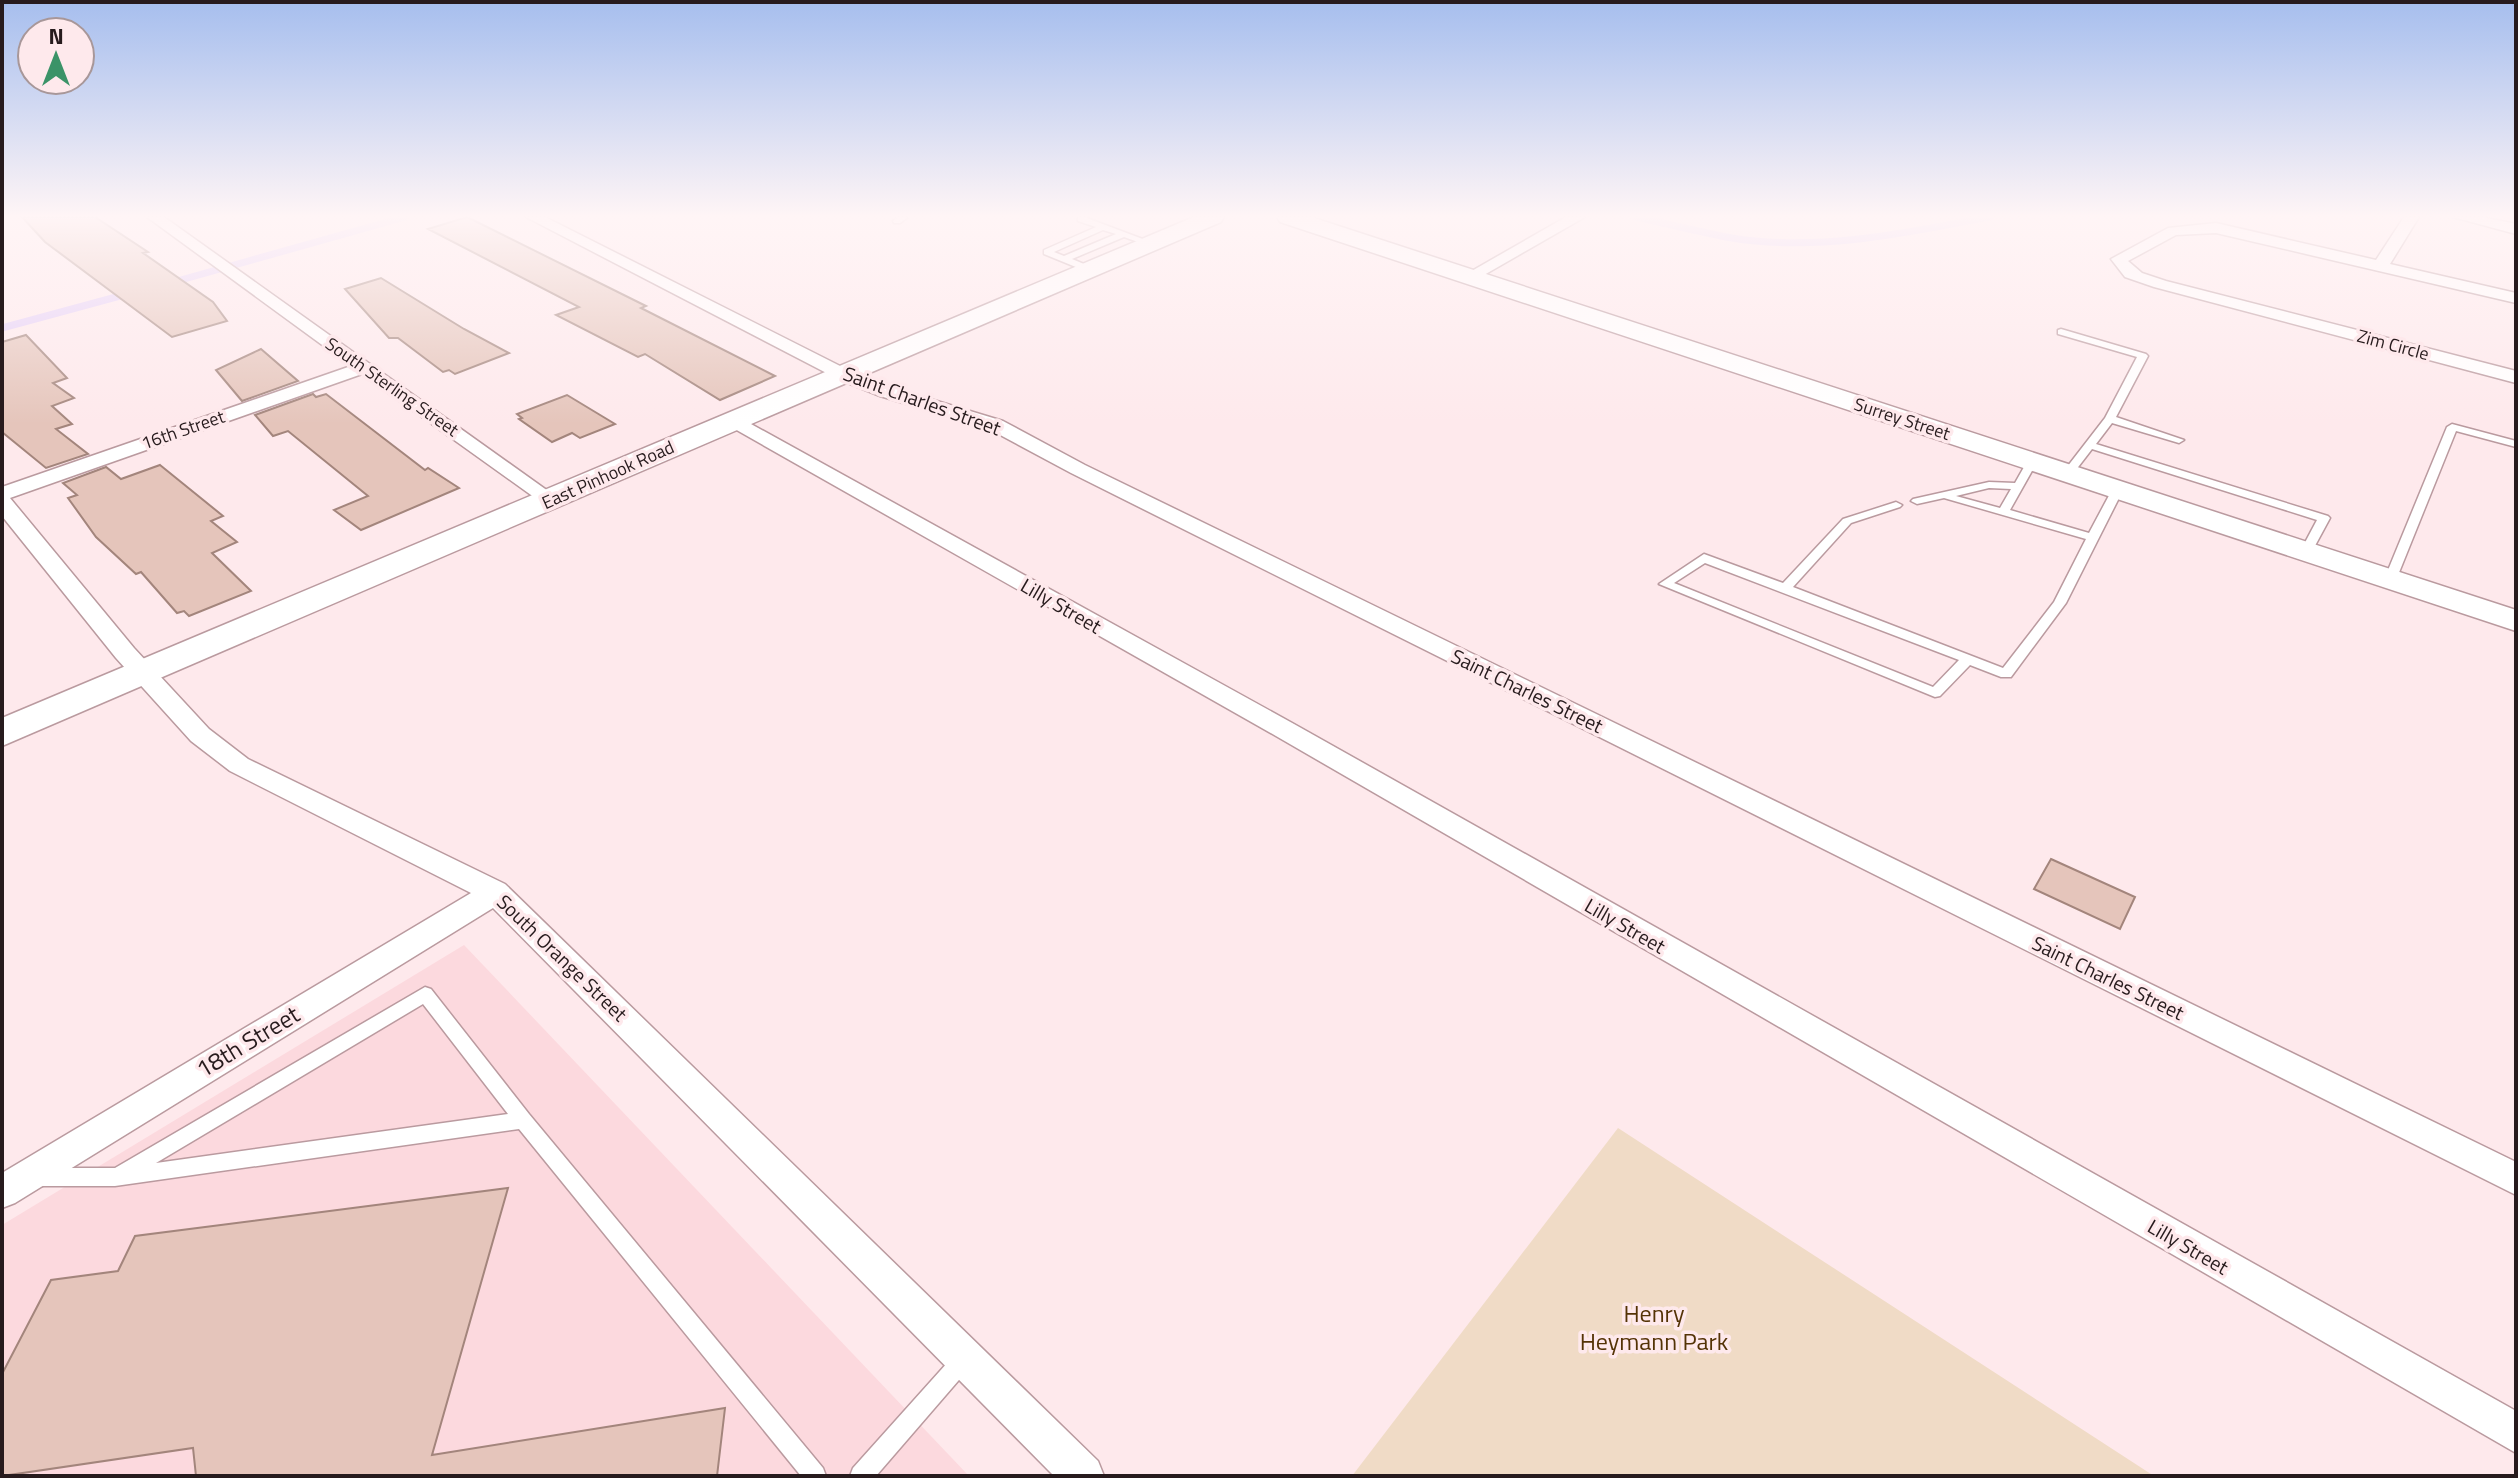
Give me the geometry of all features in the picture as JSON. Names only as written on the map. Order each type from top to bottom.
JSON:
[{"type":"main road","name":"East Pinhook Road","points":[[2,733],[552,501],[733,420],[1057,286]]},
{"type":"main road","name":"Surrey Street","points":[[1501,286],[2516,621]]},
{"type":"street","name":"South Sterling Street","points":[[251,286],[552,501]]},
{"type":"street","name":"Saint Charles Street","points":[[669,286],[844,375],[887,392],[996,425],[1078,469],[2516,1179]]},
{"type":"street","name":"Zim Circle","points":[[2168,286],[2516,377]]},
{"type":"street","name":"Zim Circle","points":[[2465,286],[2516,298]]},
{"type":"street","name":"16th Street","points":[[2,494],[365,367]]},
{"type":"street","name":"Lilly Street","points":[[733,420],[1285,730],[2516,1433]]},
{"type":"street","name":"South Orange Street","points":[[2,502],[142,672],[200,735],[239,765],[495,892],[1083,1476]]},
{"type":"street","name":"18th Street","points":[[14,1184],[495,892]]},
{"type":"lane","points":[[2061,332],[2143,356],[2110,419],[2068,473]]},
{"type":"lane","points":[[2110,419],[2179,440]]},
{"type":"lane","points":[[2390,580],[2452,427],[2516,444]]},
{"type":"lane","points":[[2090,445],[2324,518],[2306,552]]},
{"type":"lane","points":[[2003,512],[2032,462]]},
{"type":"lane","points":[[1917,501],[1989,485],[2018,486]]},
{"type":"lane","points":[[1967,660],[1935,693],[1665,584],[1704,558],[2006,674],[2060,603],[2117,490]]},
{"type":"lane","points":[[1944,496],[2094,538]]},
{"type":"lane","points":[[1785,588],[1847,521],[1896,505]]},
{"type":"lane","points":[[115,1177],[425,994],[523,1120],[815,1476]]},
{"type":"lane","points":[[14,1184],[115,1177],[523,1120]]},
{"type":"lane","points":[[861,1476],[965,1358]]},
{"type":"shaded area","points":[[464,945],[969,1476],[2,1476],[2,1225]]},
{"type":"green space","name":"Henry Heymann Park","points":[[1618,1128],[2154,1476],[1352,1476]]},
{"type":"building","points":[[104,286],[190,286],[213,302],[227,321],[172,337]]},
{"type":"building","points":[[355,286],[394,286],[509,353],[455,374],[449,370],[443,372],[398,338],[389,338],[345,289]]},
{"type":"building","points":[[538,286],[606,286],[646,306],[641,308],[775,376],[720,400],[645,354],[638,357],[556,315],[579,307]]},
{"type":"building","points":[[26,335],[67,378],[53,383],[74,398],[52,406],[72,424],[56,429],[88,454],[46,468],[2,432],[2,342]]},
{"type":"building","points":[[261,349],[298,381],[242,401],[216,370]]},
{"type":"building","points":[[313,394],[316,397],[326,394],[425,470],[428,468],[459,488],[361,530],[334,510],[368,496],[288,431],[273,436],[255,415]]},
{"type":"building","points":[[567,395],[615,424],[580,438],[572,433],[552,442],[519,419],[522,418],[517,414]]},
{"type":"building","points":[[160,465],[223,516],[211,521],[237,542],[212,553],[251,591],[189,616],[184,611],[177,613],[141,572],[136,574],[96,537],[68,498],[77,495],[63,483],[106,467],[121,479]]},
{"type":"building","points":[[2051,859],[2135,897],[2120,929],[2034,889]]},
{"type":"building","points":[[508,1188],[432,1455],[725,1408],[717,1476],[196,1476],[193,1448],[2,1476],[2,1374],[51,1280],[118,1271],[135,1236]]},
{"type":"waterway","points":[[2,328],[131,293]]}]
